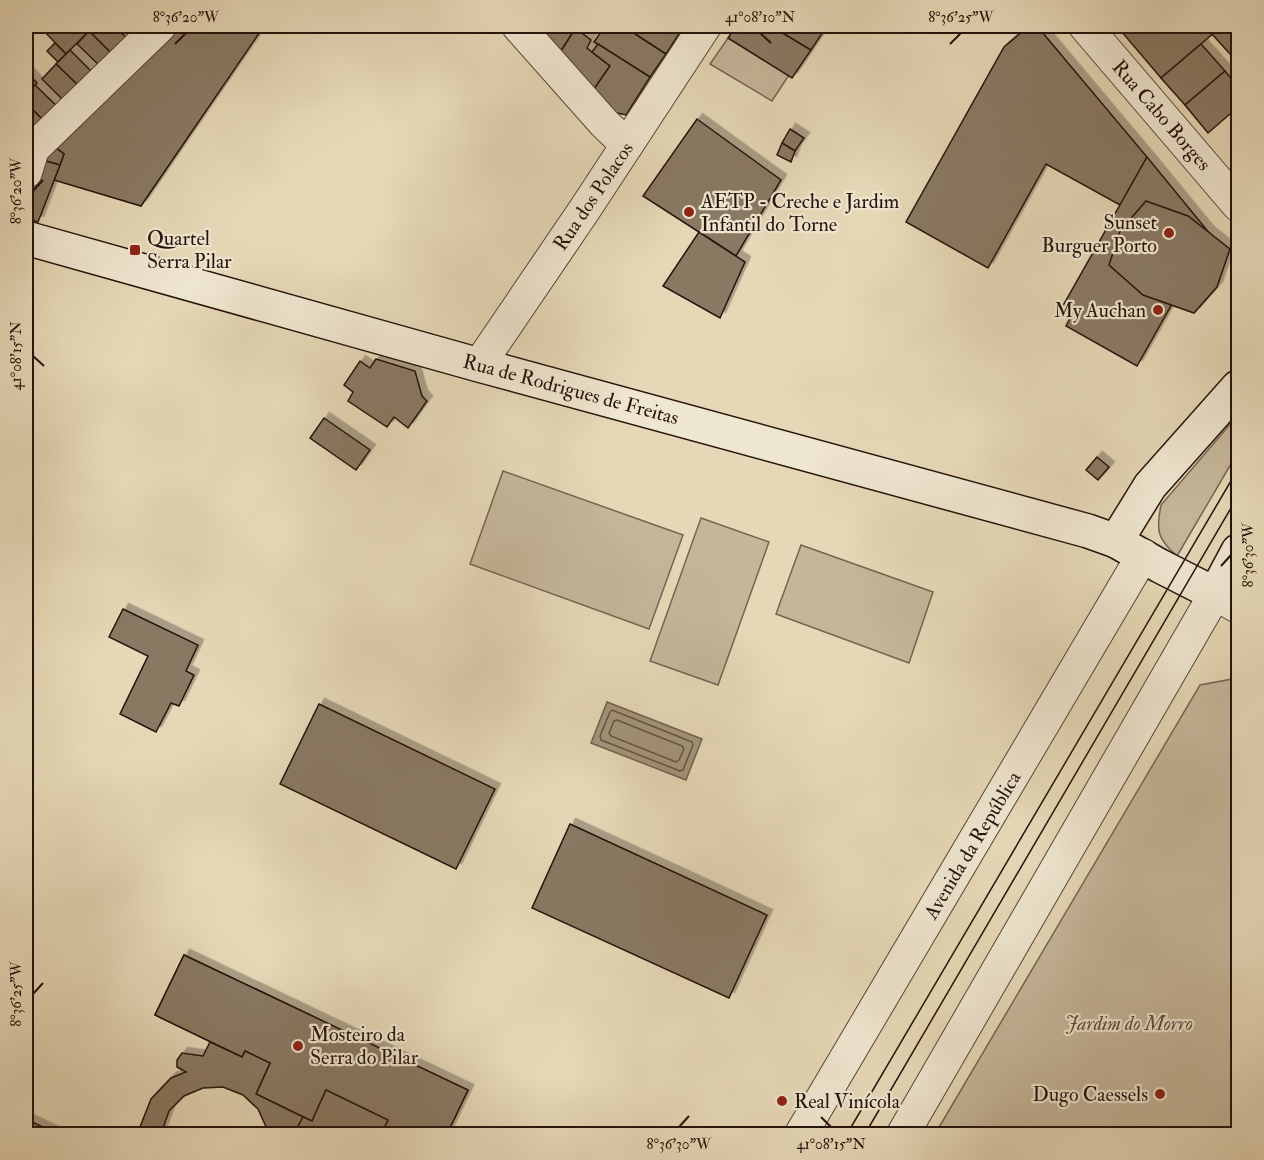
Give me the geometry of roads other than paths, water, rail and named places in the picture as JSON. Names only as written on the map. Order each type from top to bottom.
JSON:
[{"type":"main road","name":"Rua de Rodrigues de Freitas","points":[[26,238],[1061,523],[1129,548]]},
{"type":"main road","name":"Avenida da República","points":[[1129,548],[1150,486],[1239,387]]},
{"type":"main road","points":[[1129,548],[1227,601],[1239,551]]},
{"type":"street","points":[[26,172],[33,149],[160,26]]},
{"type":"street","points":[[518,26],[604,123],[627,145]]},
{"type":"street","name":"Rua dos Polacos","points":[[479,364],[585,209],[705,26]]},
{"type":"street","name":"Rua Cabo Borges","points":[[1085,26],[1239,205]]},
{"type":"street","name":"Avenida da República","points":[[801,1134],[1129,548]]},
{"type":"street","points":[[903,1134],[1227,601]]},
{"type":"water","points":[[607,702],[702,739],[686,780],[591,743]]},
{"type":"tram line","points":[[847,1134],[1238,469]]},
{"type":"tram line","points":[[865,1134],[1238,496]]},
{"type":"place","name":"AETP - Creche e Jardim Infantil do Torne","points":[[689,212]]},
{"type":"place","name":"Sunset Burguer Porto","points":[[1169,233]]},
{"type":"place","name":"Quartel Serra Pilar","points":[[135,250]]},
{"type":"place","name":"My Auchan","points":[[1158,310]]},
{"type":"place","name":"Mosteiro da Serra do Pilar","points":[[298,1046]]},
{"type":"place","name":"Dugo Caessels","points":[[1160,1094]]},
{"type":"place","name":"Real Vinícola","points":[[782,1101]]},
{"type":"park label","name":"Jardim do Morro","points":[[1129,1023]]}]
